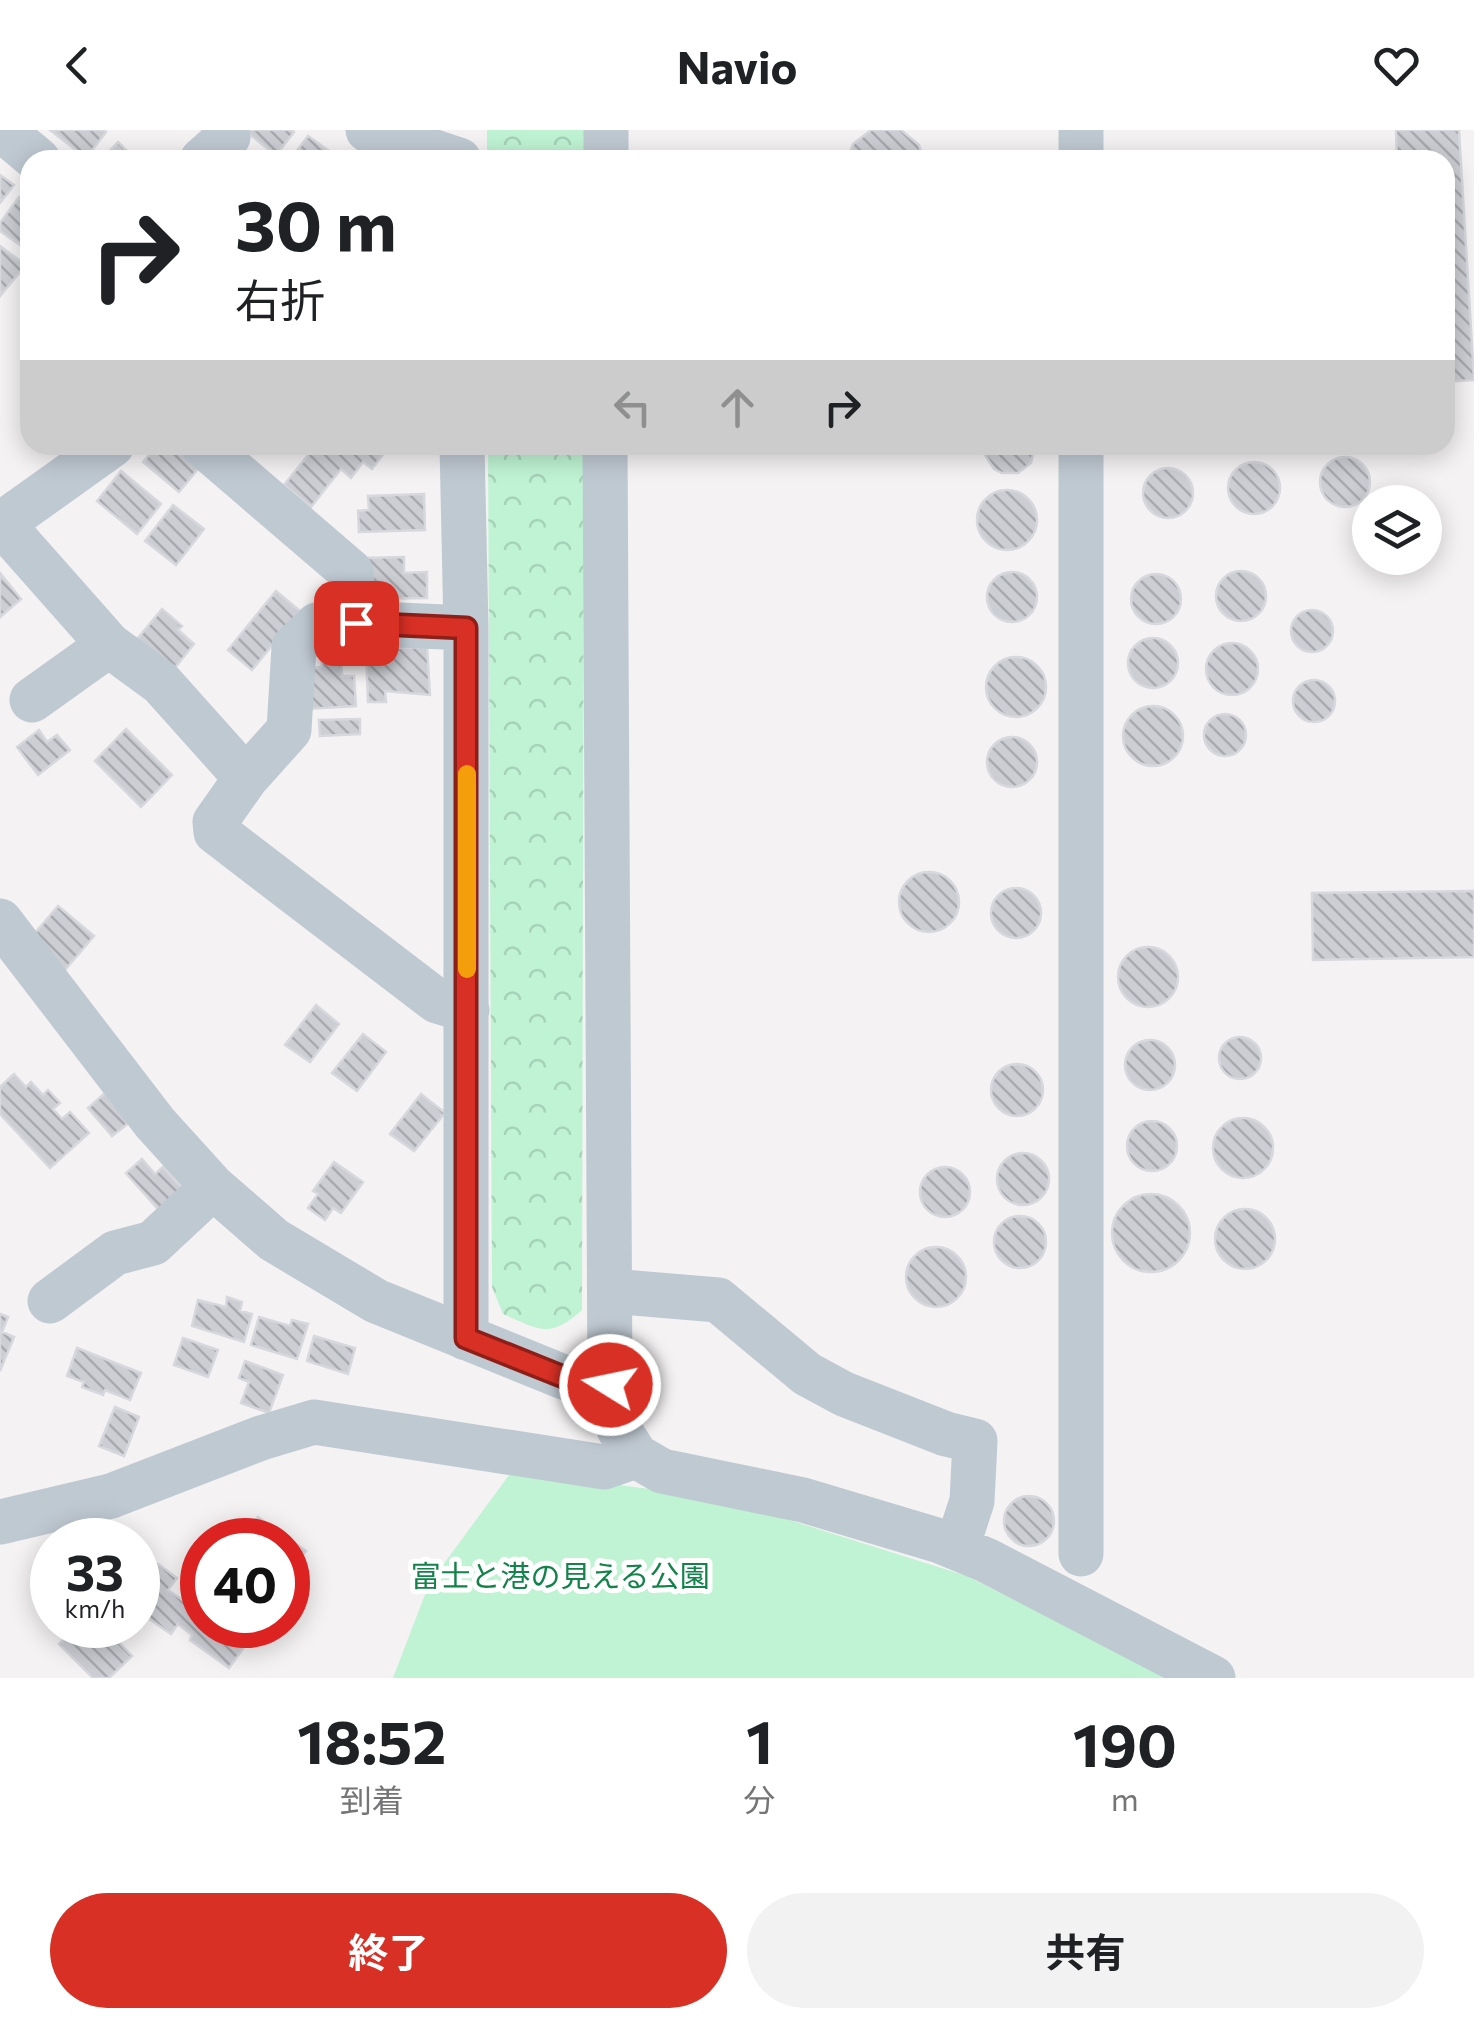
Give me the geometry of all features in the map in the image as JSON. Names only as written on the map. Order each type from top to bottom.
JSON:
[{"type":"street","points":[[2,130],[26,150]]},
{"type":"street","points":[[368,130],[429,150]]},
{"type":"street","points":[[98,455],[1,525],[109,645],[161,683],[246,778]]},
{"type":"street","points":[[215,455],[351,572],[356,623]]},
{"type":"street","points":[[462,455],[466,628],[466,1338]]},
{"type":"street","points":[[605,455],[610,1385],[619,1429],[636,1456],[662,1472],[803,1500],[957,1547],[1212,1678]]},
{"type":"street","points":[[1081,455],[1081,1554]]},
{"type":"street","points":[[466,628],[317,625],[294,647],[289,730],[246,778],[215,822],[216,832],[437,1001],[467,1010]]},
{"type":"street","points":[[32,700],[109,645]]},
{"type":"street","points":[[6,942],[155,1124],[214,1187],[274,1240],[376,1300],[566,1378],[610,1385]]},
{"type":"street","points":[[50,1301],[115,1253],[153,1242],[214,1187]]},
{"type":"street","points":[[611,1291],[718,1300],[806,1374],[861,1401],[946,1434],[976,1441],[972,1501],[957,1547]]},
{"type":"street","points":[[0,1522],[110,1496],[261,1438],[314,1422],[604,1467],[636,1456]]},
{"type":"green space","points":[[487,130],[585,130],[584,150],[487,150]]},
{"type":"green space","points":[[488,455],[584,455],[582,1310],[561,1325],[544,1329],[503,1314],[492,1287]]},
{"type":"green space","name":"富士と港の見える公園","points":[[512,1471],[680,1493],[764,1512],[967,1576],[1168,1678],[393,1678],[429,1584]]},
{"type":"building","points":[[50,130],[106,132],[92,150],[76,150]]},
{"type":"building","points":[[244,130],[294,132],[280,150],[270,150]]},
{"type":"building","points":[[871,130],[901,130],[921,150],[851,150]]},
{"type":"building","points":[[1396,130],[1459,130],[1474,380],[1455,381],[1455,150],[1397,150]]},
{"type":"building","points":[[308,136],[328,150],[298,150]]},
{"type":"building","points":[[0,175],[14,185],[0,203]]},
{"type":"building","points":[[20,198],[20,245],[0,231],[0,223]]},
{"type":"building","points":[[0,246],[20,261],[20,272],[0,296]]},
{"type":"building","points":[[149,455],[193,455],[203,463],[179,492],[143,462]]},
{"type":"building","points":[[308,455],[383,455],[372,469],[363,462],[351,478],[341,469],[311,507],[284,485]]},
{"type":"building","points":[[985,455],[1033,455],[1031,463],[1018,473],[994,469]]},
{"type":"building","points":[[1335,458],[1355,458],[1369,472],[1370,485],[1352,485],[1352,506],[1335,506],[1321,492],[1321,472]]},
{"type":"building","points":[[1254,462],[1272,470],[1280,488],[1272,506],[1254,514],[1236,506],[1228,488],[1236,470]]},
{"type":"building","points":[[1158,469],[1178,469],[1192,483],[1192,503],[1178,517],[1158,517],[1144,503],[1144,483]]},
{"type":"building","points":[[121,471],[161,504],[137,534],[97,501]]},
{"type":"building","points":[[1007,490],[1028,499],[1037,520],[1028,541],[1007,550],[986,541],[977,520],[986,499]]},
{"type":"building","points":[[424,494],[425,530],[359,532],[358,511],[369,510],[368,496]]},
{"type":"building","points":[[173,505],[204,529],[176,565],[145,541]]},
{"type":"building","points":[[404,557],[404,573],[427,572],[427,598],[365,599],[364,558]]},
{"type":"building","points":[[1231,572],[1251,572],[1265,586],[1265,606],[1251,620],[1231,620],[1217,606],[1217,586]]},
{"type":"building","points":[[0,573],[21,599],[0,617]]},
{"type":"building","points":[[1002,573],[1022,573],[1036,587],[1036,607],[1022,621],[1002,621],[988,607],[988,587]]},
{"type":"building","points":[[1146,575],[1166,575],[1180,589],[1180,609],[1166,623],[1146,623],[1132,609],[1132,589]]},
{"type":"building","points":[[276,591],[300,611],[252,670],[228,650]]},
{"type":"building","points":[[162,609],[182,626],[178,630],[194,644],[170,674],[133,644]]},
{"type":"building","points":[[1312,610],[1327,616],[1333,631],[1327,646],[1312,652],[1297,646],[1291,631],[1297,616]]},
{"type":"building","points":[[1143,639],[1163,639],[1177,653],[1177,673],[1163,687],[1143,687],[1129,673],[1129,653]]},
{"type":"building","points":[[1232,643],[1250,651],[1258,669],[1250,687],[1232,695],[1214,687],[1206,669],[1214,651]]},
{"type":"building","points":[[427,647],[430,695],[385,691],[386,702],[368,702],[366,649]]},
{"type":"building","points":[[341,656],[342,676],[354,676],[356,706],[306,709],[304,668],[322,667],[322,657]]},
{"type":"building","points":[[1016,657],[1037,666],[1046,687],[1037,708],[1016,717],[995,708],[986,687],[995,666]]},
{"type":"building","points":[[1314,680],[1329,686],[1335,701],[1329,716],[1314,722],[1299,716],[1293,701],[1299,686]]},
{"type":"building","points":[[1153,706],[1174,715],[1183,736],[1174,757],[1153,766],[1132,757],[1123,736],[1132,715]]},
{"type":"building","points":[[1225,714],[1240,720],[1246,735],[1240,750],[1225,756],[1210,750],[1204,735],[1210,720]]},
{"type":"building","points":[[360,719],[360,734],[320,736],[319,720]]},
{"type":"building","points":[[126,729],[172,775],[141,807],[95,761]]},
{"type":"building","points":[[39,730],[47,742],[57,735],[70,750],[38,775],[17,747]]},
{"type":"building","points":[[1002,738],[1022,738],[1036,752],[1036,772],[1022,786],[1002,786],[988,772],[988,752]]},
{"type":"building","points":[[929,872],[950,881],[959,902],[950,923],[929,932],[908,923],[899,902],[908,881]]},
{"type":"building","points":[[1006,889],[1026,889],[1040,903],[1040,923],[1026,937],[1006,937],[992,923],[992,903]]},
{"type":"building","points":[[1474,891],[1474,957],[1313,960],[1312,893]]},
{"type":"building","points":[[58,906],[94,936],[65,970],[29,940]]},
{"type":"building","points":[[1148,947],[1169,956],[1178,977],[1169,998],[1148,1007],[1127,998],[1118,977],[1127,956]]},
{"type":"building","points":[[316,1005],[339,1024],[310,1062],[285,1045]]},
{"type":"building","points":[[363,1034],[386,1052],[357,1091],[332,1073]]},
{"type":"building","points":[[1240,1037],[1255,1043],[1261,1058],[1255,1073],[1240,1079],[1225,1073],[1219,1058],[1225,1043]]},
{"type":"building","points":[[1140,1041],[1160,1041],[1174,1055],[1174,1075],[1160,1089],[1140,1089],[1126,1075],[1126,1055]]},
{"type":"building","points":[[1017,1064],[1035,1072],[1043,1090],[1035,1108],[1017,1116],[999,1108],[991,1090],[999,1072]]},
{"type":"building","points":[[14,1074],[26,1087],[31,1082],[43,1095],[48,1090],[60,1103],[53,1109],[62,1119],[70,1112],[89,1133],[50,1168],[0,1114],[0,1087]]},
{"type":"building","points":[[105,1093],[130,1122],[112,1136],[88,1108]]},
{"type":"building","points":[[421,1094],[445,1113],[414,1151],[390,1134]]},
{"type":"building","points":[[1243,1118],[1264,1127],[1273,1148],[1264,1169],[1243,1178],[1222,1169],[1213,1148],[1222,1127]]},
{"type":"building","points":[[1142,1122],[1162,1122],[1176,1136],[1176,1156],[1162,1170],[1142,1170],[1128,1156],[1128,1136]]},
{"type":"building","points":[[1023,1153],[1041,1161],[1049,1179],[1041,1197],[1023,1205],[1005,1197],[997,1179],[1005,1161]]},
{"type":"building","points":[[142,1159],[155,1174],[163,1167],[188,1195],[164,1216],[126,1173]]},
{"type":"building","points":[[334,1162],[363,1182],[341,1213],[333,1208],[325,1220],[308,1208],[318,1194],[313,1191]]},
{"type":"building","points":[[935,1168],[955,1168],[969,1182],[969,1202],[955,1216],[935,1216],[921,1202],[921,1182]]},
{"type":"building","points":[[1151,1194],[1166,1197],[1178,1206],[1187,1218],[1187,1248],[1178,1260],[1166,1269],[1151,1272],[1136,1269],[1124,1260],[1115,1248],[1112,1233],[1115,1218],[1124,1206],[1136,1197]]},
{"type":"building","points":[[1245,1209],[1266,1218],[1275,1239],[1266,1260],[1245,1269],[1224,1260],[1215,1239],[1224,1218]]},
{"type":"building","points":[[1020,1216],[1038,1224],[1046,1242],[1038,1260],[1020,1268],[1002,1260],[994,1242],[1002,1224]]},
{"type":"building","points":[[936,1247],[957,1256],[966,1277],[957,1298],[936,1307],[915,1298],[906,1277],[915,1256]]},
{"type":"building","points":[[227,1297],[242,1302],[240,1311],[252,1314],[244,1342],[192,1326],[198,1300],[226,1307]]},
{"type":"building","points":[[0,1314],[8,1317],[2,1332],[14,1337],[0,1371]]},
{"type":"building","points":[[259,1317],[290,1326],[292,1320],[308,1324],[297,1359],[251,1345]]},
{"type":"building","points":[[314,1336],[355,1348],[348,1374],[307,1361]]},
{"type":"building","points":[[183,1338],[218,1350],[208,1377],[174,1365]]},
{"type":"building","points":[[77,1348],[141,1373],[130,1400],[105,1390],[103,1395],[82,1387],[84,1382],[67,1376]]},
{"type":"building","points":[[245,1361],[283,1375],[269,1413],[241,1403],[249,1382],[239,1378]]},
{"type":"building","points":[[115,1407],[139,1417],[124,1456],[99,1446]]},
{"type":"building","points":[[1019,1497],[1039,1497],[1053,1511],[1053,1531],[1039,1545],[1019,1545],[1005,1531],[1005,1511]]},
{"type":"building","points":[[160,1565],[177,1578],[168,1590],[180,1598],[180,1626],[171,1634],[160,1626]]},
{"type":"building","points":[[63,1648],[124,1648],[132,1656],[109,1678],[93,1678]]},
{"type":"building","points":[[201,1648],[244,1648],[229,1668]]},
{"type":"slow traffic","points":[[467,774],[467,969]]},
{"type":"route","points":[[356,623],[466,628],[466,1338],[566,1378],[610,1385]]}]
